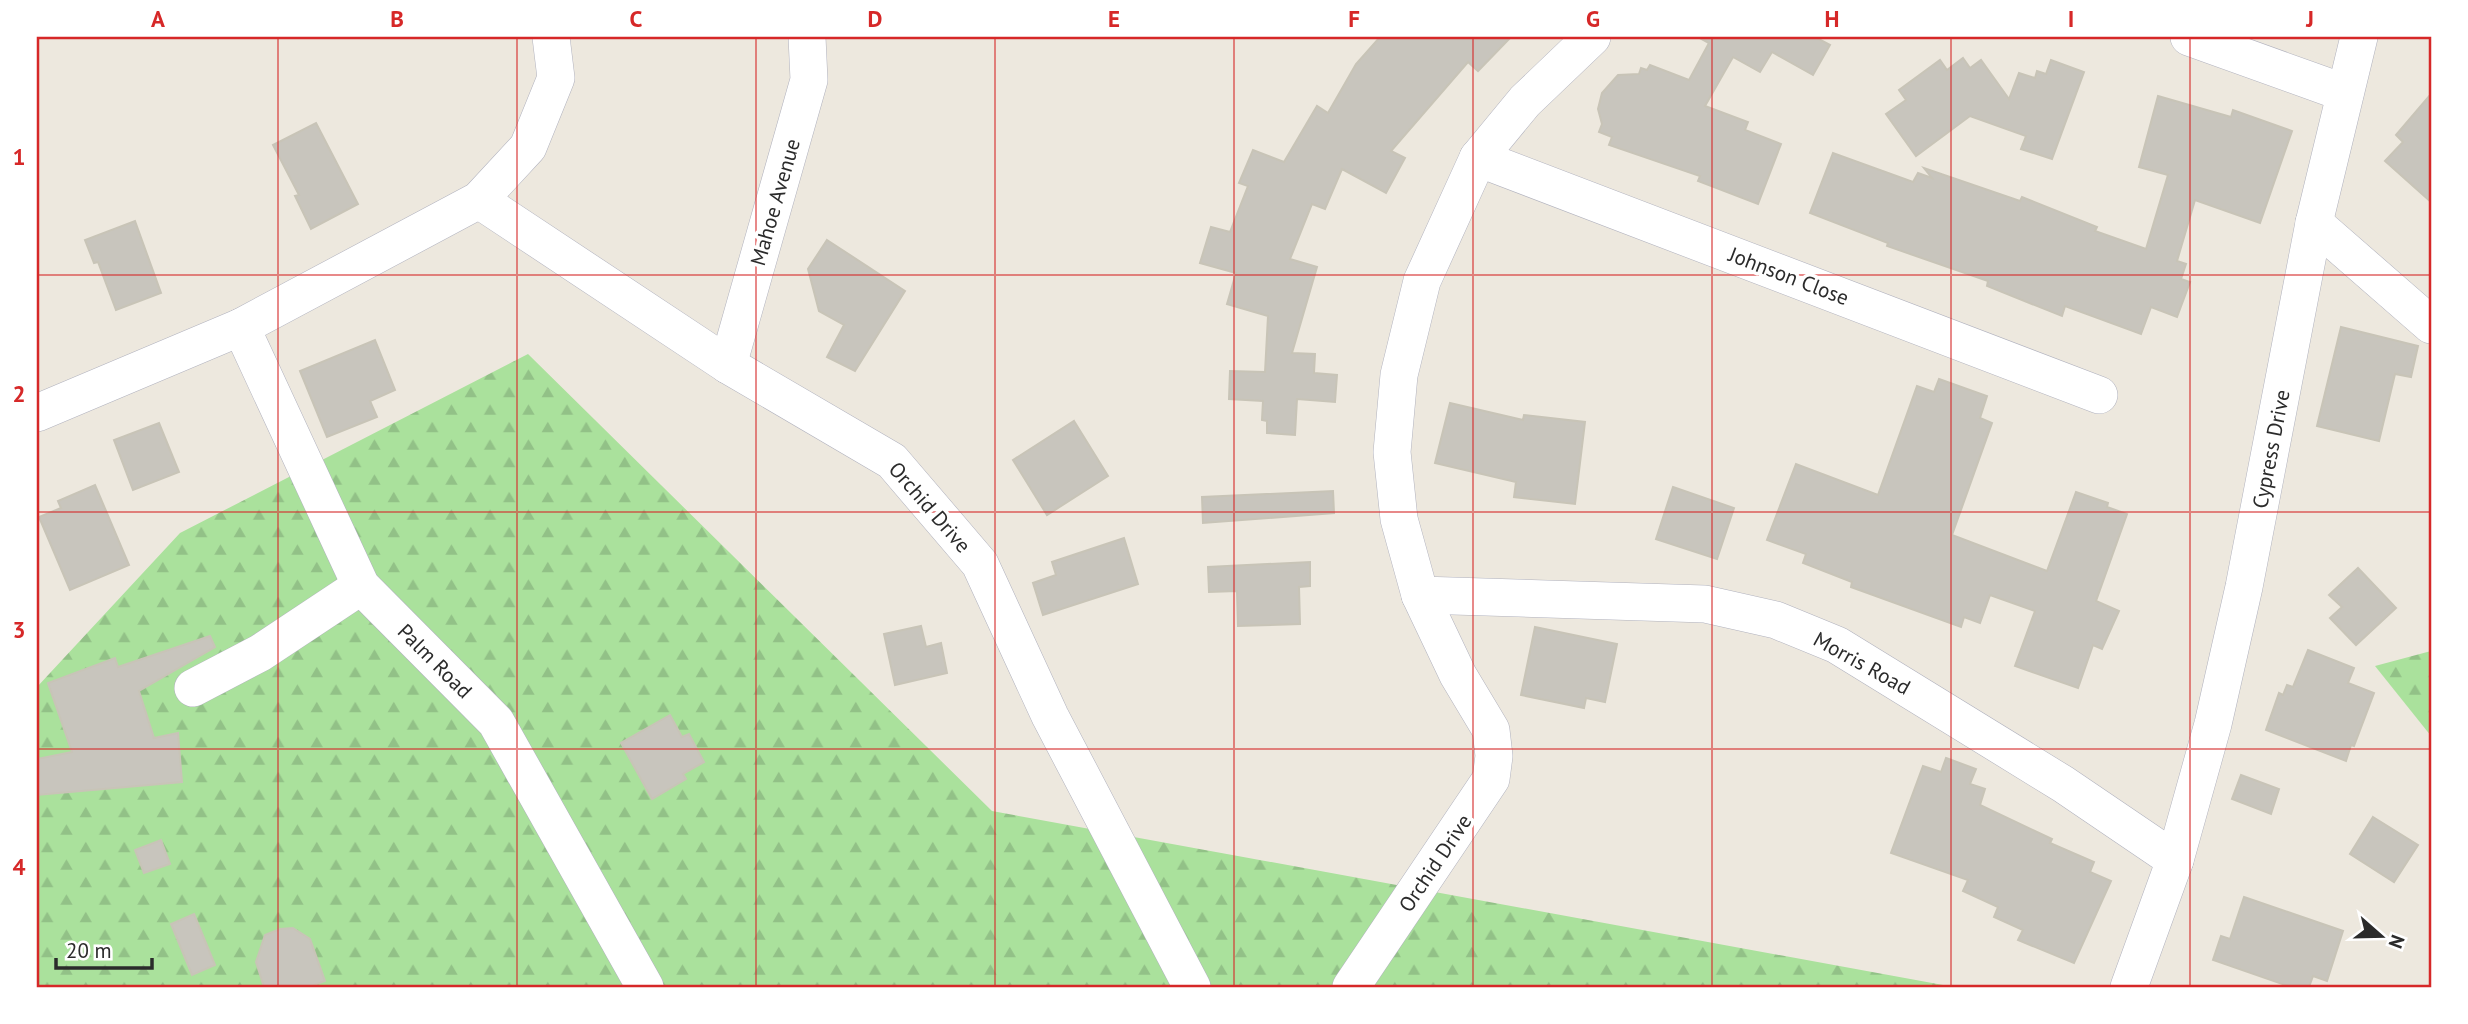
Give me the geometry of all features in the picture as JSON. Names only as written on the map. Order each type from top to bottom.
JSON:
[{"type":"street","points":[[37,414],[241,327],[479,200],[528,146],[556,78],[551,37]]},
{"type":"street","name":"Mahoe Avenue","points":[[728,365],[809,80],[807,37]]},
{"type":"street","points":[[1420,595],[1399,519],[1392,452],[1399,375],[1422,281],[1478,158],[1525,101],[1592,37]]},
{"type":"street","points":[[2189,37],[2346,93]]},
{"type":"street","name":"Cypress Drive","points":[[2129,987],[2175,860],[2213,724],[2244,587],[2314,223],[2359,37]]},
{"type":"street","name":"Johnson Close","points":[[1478,158],[2099,395]]},
{"type":"street","name":"Orchid Drive","points":[[479,200],[728,365],[892,461],[980,564],[1050,716],[1192,987]]},
{"type":"street","points":[[2314,223],[2431,325]]},
{"type":"street","name":"Palm Road","points":[[241,327],[362,586],[496,722],[645,987]]},
{"type":"street","points":[[193,688],[260,653],[362,586]]},
{"type":"street","name":"Orchid Drive","points":[[1350,987],[1491,779],[1494,756],[1491,730],[1458,675],[1420,595]]},
{"type":"street","name":"Morris Road","points":[[1420,595],[1705,604],[1776,620],[1838,645],[2063,784],[2175,860]]},
{"type":"green space","points":[[528,354],[992,811],[1954,987],[37,987],[37,687],[180,533]]},
{"type":"green space","points":[[2431,651],[2431,736],[2375,666]]},
{"type":"building","points":[[1380,37],[1511,37],[1478,71],[1468,62],[1391,151],[1405,158],[1386,193],[1342,169],[1325,209],[1312,204],[1290,259],[1317,267],[1292,353],[1315,354],[1314,373],[1337,375],[1335,402],[1297,399],[1295,435],[1267,433],[1267,421],[1262,420],[1263,401],[1229,399],[1230,371],[1265,372],[1268,316],[1227,304],[1236,273],[1200,263],[1211,227],[1230,232],[1248,186],[1239,183],[1253,150],[1284,162],[1317,106],[1328,113],[1356,64]]},
{"type":"building","points":[[1698,37],[1815,37],[1830,45],[1813,75],[1772,52],[1760,72],[1733,57],[1705,106],[1748,122],[1745,130],[1781,144],[1758,204],[1698,181],[1700,176],[1609,145],[1612,137],[1599,132],[1602,124],[1598,109],[1602,93],[1618,75],[1639,74],[1641,68],[1647,70],[1650,65],[1689,80],[1709,43]]},
{"type":"building","points":[[1963,58],[1970,68],[1981,60],[2009,99],[2019,73],[2035,78],[2037,71],[2046,74],[2051,60],[2084,72],[2052,159],[2021,149],[2026,136],[1970,116],[1916,156],[1886,114],[1906,100],[1899,90],[1940,60],[1947,70]]},
{"type":"building","points":[[2431,94],[2431,202],[2385,161],[2403,142],[2396,135]]},
{"type":"building","points":[[2158,96],[2231,117],[2233,110],[2292,131],[2260,223],[2195,200],[2177,261],[2186,264],[2181,279],[2190,282],[2177,317],[2151,307],[2141,334],[2065,306],[2062,316],[1987,286],[1988,281],[1887,246],[1888,243],[1810,213],[1833,153],[1913,182],[1918,173],[1932,178],[1924,168],[2020,201],[2022,197],[2097,227],[2095,231],[2146,249],[2168,175],[2139,167]]},
{"type":"building","points":[[316,123],[358,204],[311,229],[295,196],[299,195],[273,145]]},
{"type":"building","points":[[135,221],[161,293],[116,310],[98,262],[94,263],[85,240]]},
{"type":"building","points":[[827,240],[905,291],[855,371],[827,357],[844,325],[819,311],[808,269]]},
{"type":"building","points":[[2341,327],[2418,346],[2411,377],[2395,374],[2379,441],[2317,426]]},
{"type":"building","points":[[375,340],[395,390],[370,401],[377,417],[327,437],[300,371]]},
{"type":"building","points":[[1939,379],[1987,396],[1980,418],[1992,423],[1952,535],[2047,571],[2076,492],[2108,503],[2107,507],[2127,514],[2096,601],[2119,611],[2102,649],[2093,645],[2078,688],[2015,666],[2035,611],[1990,595],[1980,623],[1964,617],[1961,627],[1851,587],[1852,582],[1803,563],[1806,554],[1767,540],[1796,464],[1878,495],[1917,386],[1934,392]]},
{"type":"building","points":[[1450,403],[1523,420],[1524,415],[1585,422],[1575,504],[1514,497],[1516,482],[1435,463]]},
{"type":"building","points":[[1074,421],[1108,476],[1047,515],[1013,460]]},
{"type":"building","points":[[159,423],[179,472],[133,490],[114,440]]},
{"type":"building","points":[[95,485],[129,565],[70,590],[39,517],[61,508],[58,501]]},
{"type":"building","points":[[1673,487],[1734,508],[1717,559],[1656,539]]},
{"type":"building","points":[[1333,491],[1334,513],[1203,523],[1202,497]]},
{"type":"building","points":[[1124,538],[1138,584],[1043,615],[1033,583],[1056,575],[1052,562]]},
{"type":"building","points":[[1310,562],[1310,586],[1299,587],[1300,624],[1238,626],[1237,591],[1209,592],[1208,567]]},
{"type":"building","points":[[2358,568],[2396,608],[2356,645],[2330,618],[2342,607],[2329,595]]},
{"type":"building","points":[[921,626],[926,647],[941,643],[947,673],[895,685],[884,634]]},
{"type":"building","points":[[1535,627],[1617,644],[1605,702],[1586,698],[1584,708],[1521,695]]},
{"type":"building","points":[[210,636],[215,647],[139,691],[154,738],[178,733],[182,782],[37,795],[37,759],[72,752],[48,683],[115,658],[118,667]]},
{"type":"building","points":[[2308,650],[2354,668],[2348,683],[2374,693],[2346,761],[2266,730],[2279,693],[2283,695],[2287,685],[2293,687]]},
{"type":"building","points":[[670,715],[682,737],[689,734],[704,762],[683,774],[686,779],[652,799],[621,743]]},
{"type":"building","points":[[1946,758],[1976,769],[1970,784],[1985,789],[1980,805],[2052,839],[2050,843],[2094,862],[2090,872],[2111,881],[2074,963],[2018,940],[2023,930],[1994,917],[1998,907],[1963,891],[1968,880],[1891,853],[1923,766],[1941,772]]},
{"type":"building","points":[[2241,775],[2279,789],[2271,814],[2232,799]]},
{"type":"building","points":[[2373,817],[2418,845],[2394,882],[2350,854]]},
{"type":"building","points":[[161,840],[170,864],[144,873],[135,850]]},
{"type":"building","points":[[2244,897],[2343,931],[2327,981],[2313,976],[2309,987],[2291,987],[2213,960],[2221,936],[2230,939]]},
{"type":"building","points":[[194,914],[215,965],[192,975],[171,924]]},
{"type":"building","points":[[293,928],[310,939],[325,981],[309,987],[264,987],[256,962],[265,935],[280,929]]}]
